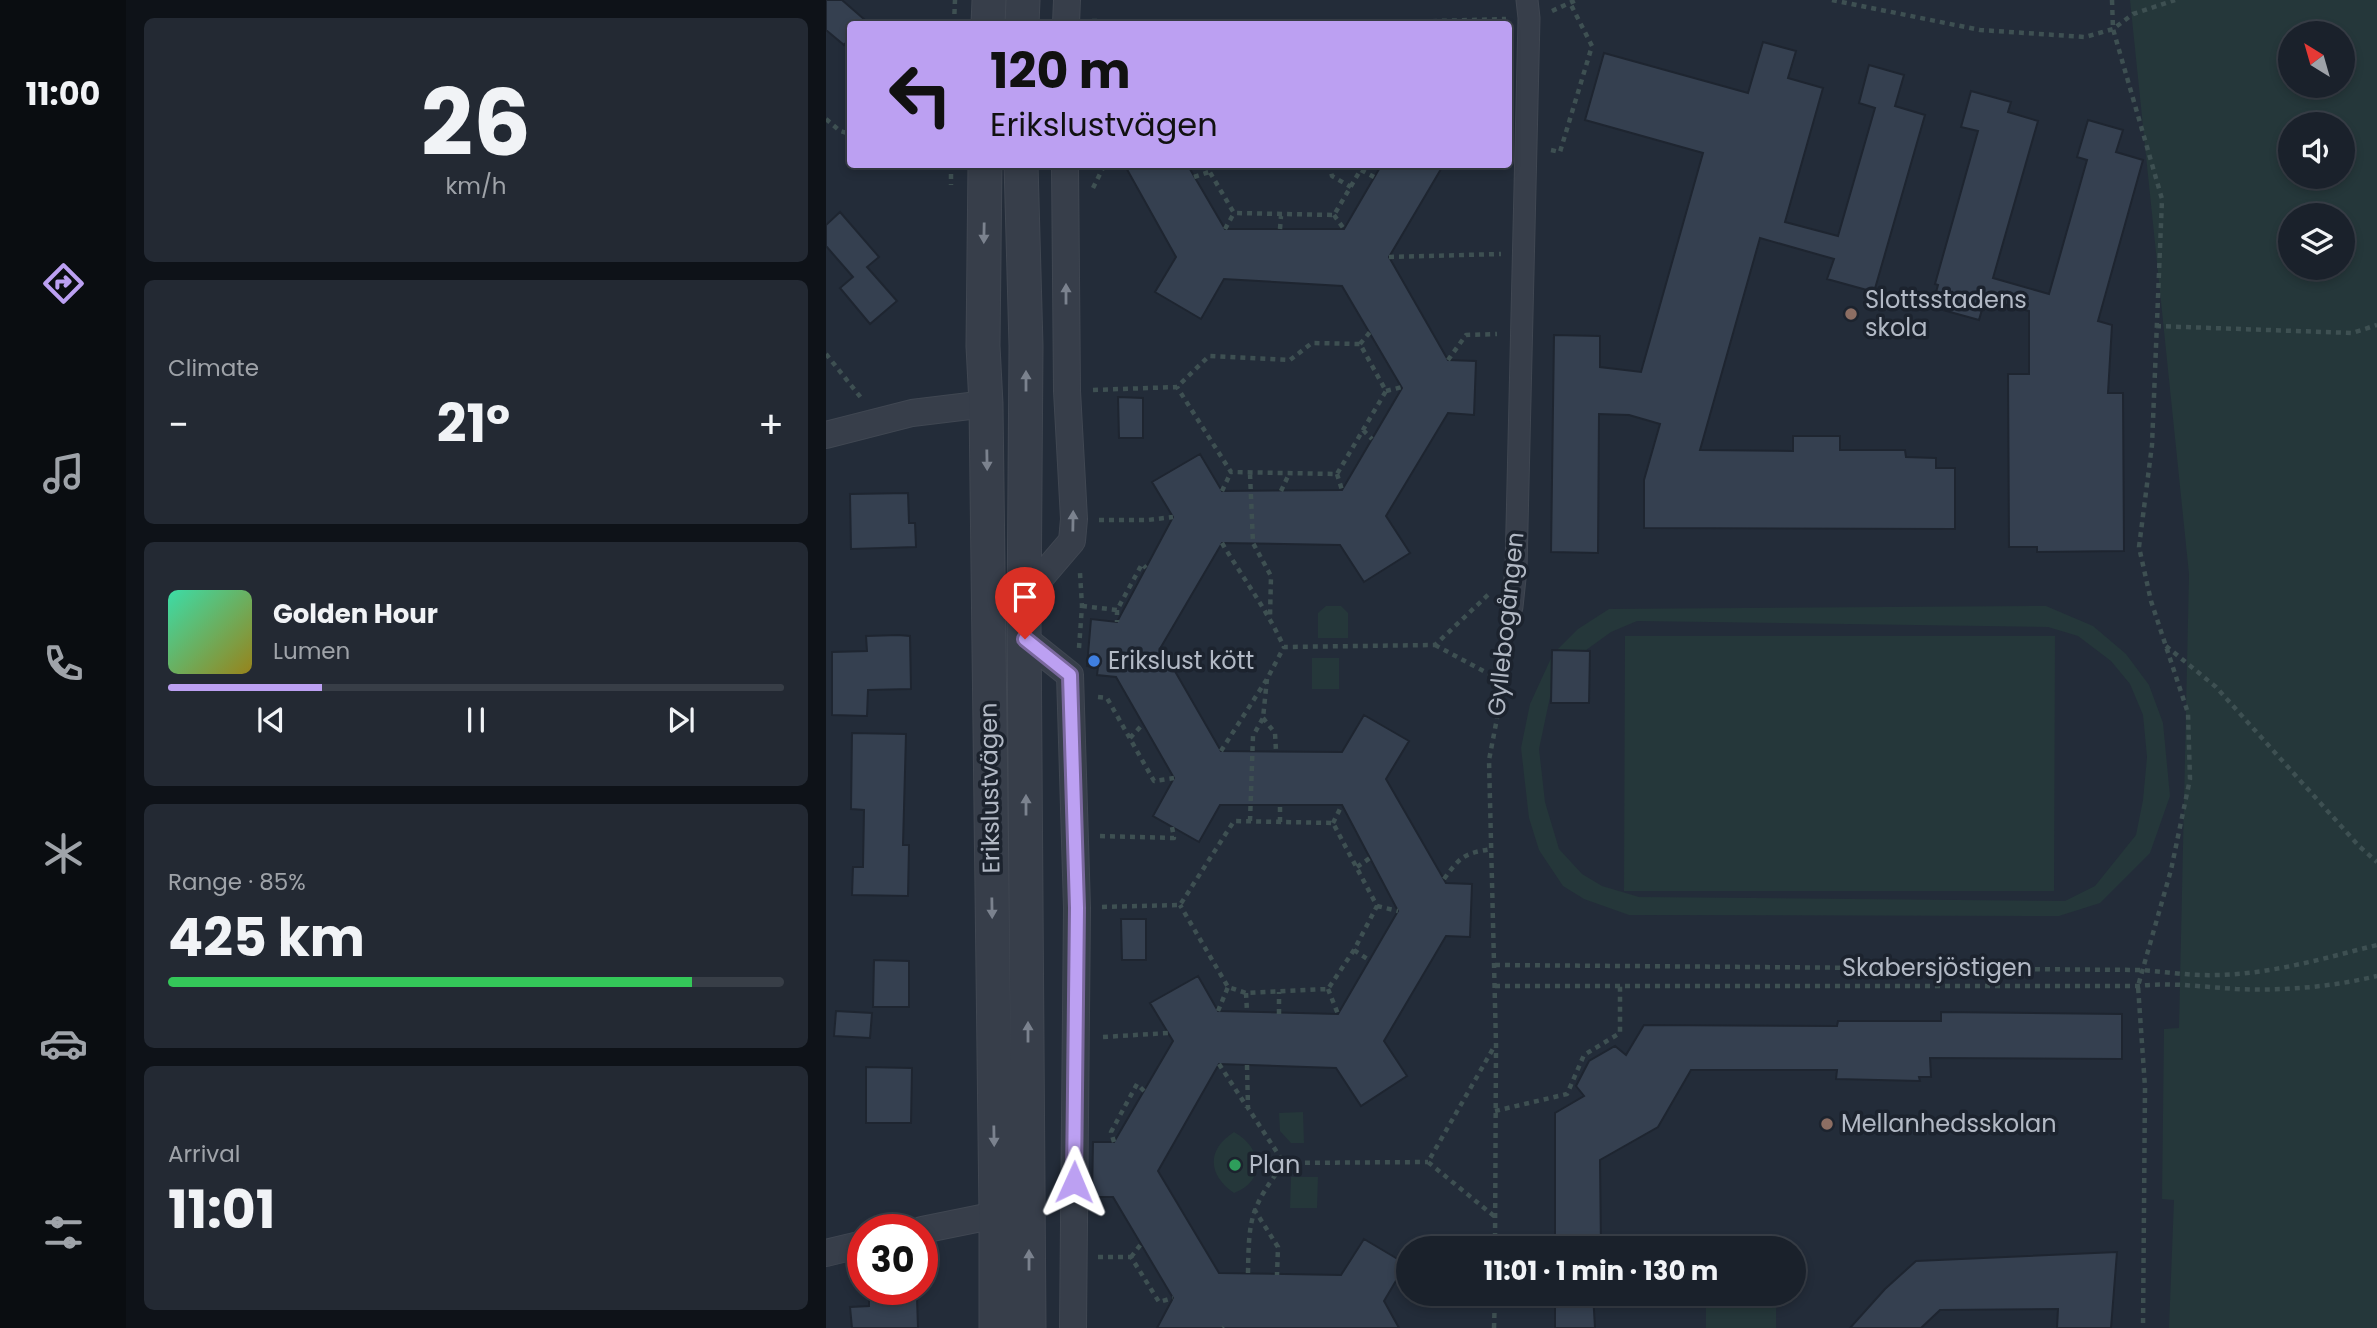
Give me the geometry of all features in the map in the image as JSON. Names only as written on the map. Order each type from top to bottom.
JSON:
[{"type":"street","points":[[988,21],[989,0]]},
{"type":"street","points":[[1022,21],[1023,0]]},
{"type":"street","name":"Gyllebogången","points":[[1512,607],[1516,569],[1528,9]]},
{"type":"street","name":"Erikslustvägen","points":[[985,168],[983,346],[986,404],[996,1328]]},
{"type":"street","name":"Erikslustvägen","points":[[1021,168],[1026,346],[1029,1328]]},
{"type":"street","points":[[1025,596],[1073,530],[1067,391],[1066,168]]},
{"type":"street","points":[[826,435],[912,413],[986,404]]},
{"type":"street","points":[[1025,639],[1070,684],[1077,908],[1073,1328]]},
{"type":"street","points":[[938,1227],[996,1215]]},
{"type":"street","points":[[826,1252],[847,1247]]},
{"type":"path","points":[[954,21],[955,0]]},
{"type":"path","points":[[1451,21],[1576,0]]},
{"type":"path","points":[[1832,0],[1980,30],[2085,37],[2113,29],[2133,15],[2175,0]]},
{"type":"path","points":[[2112,0],[2113,29],[2162,199],[2152,445],[2139,547],[2151,601],[2188,713],[2190,779],[2171,870],[2138,986],[2145,1087],[2143,1328]]},
{"type":"path","points":[[1527,145],[1560,152],[1592,46],[1570,3]]},
{"type":"path","points":[[1067,15],[1181,21]]},
{"type":"path","points":[[826,120],[847,133]]},
{"type":"path","points":[[1094,188],[1103,168]]},
{"type":"path","points":[[1207,168],[1234,213]]},
{"type":"path","points":[[1330,168],[1332,176],[1351,187]]},
{"type":"path","points":[[1334,215],[1362,168]]},
{"type":"path","points":[[1364,168],[1374,177]]},
{"type":"path","points":[[1194,177],[1209,172]]},
{"type":"path","points":[[1234,213],[1334,215]]},
{"type":"path","points":[[1225,229],[1234,213]]},
{"type":"path","points":[[1334,215],[1344,229]]},
{"type":"path","points":[[1280,229],[1281,216]]},
{"type":"path","points":[[1389,257],[1512,254]]},
{"type":"path","points":[[2156,326],[2352,333],[2377,325]]},
{"type":"path","points":[[1360,344],[1370,332]]},
{"type":"path","points":[[1448,360],[1466,335],[1499,334]]},
{"type":"path","points":[[1067,391],[1177,387],[1209,356],[1290,360],[1312,343],[1360,344]]},
{"type":"path","points":[[1360,344],[1386,391]]},
{"type":"path","points":[[826,354],[881,421]]},
{"type":"path","points":[[1177,387],[1231,472]]},
{"type":"path","points":[[1342,491],[1337,474],[1386,391],[1402,387]]},
{"type":"path","points":[[1363,430],[1372,439]]},
{"type":"path","points":[[1231,472],[1337,474]]},
{"type":"path","points":[[1222,491],[1231,472]]},
{"type":"path","points":[[1250,474],[1253,543],[1271,576],[1270,617]]},
{"type":"path","points":[[1282,491],[1289,474]]},
{"type":"path","points":[[1173,517],[1073,530],[1079,556],[1082,606],[1079,658],[1070,684],[1107,698],[1154,781],[1174,778]]},
{"type":"path","points":[[1222,543],[1258,603],[1270,617],[1284,647]]},
{"type":"path","points":[[1117,622],[1116,610],[1142,564],[1146,568]]},
{"type":"path","points":[[1435,645],[1516,569]]},
{"type":"path","points":[[1082,606],[1116,610]]},
{"type":"path","name":"Gyllebogången","points":[[1495,1236],[1495,965],[1489,760],[1504,682],[1512,607]]},
{"type":"path","points":[[1284,647],[1435,645],[1504,682]]},
{"type":"path","points":[[2166,646],[2216,687],[2359,846],[2377,862]]},
{"type":"path","points":[[1221,751],[1284,647]]},
{"type":"path","points":[[1250,821],[1253,736],[1262,718],[1267,679]]},
{"type":"path","points":[[1262,718],[1275,733],[1276,751]]},
{"type":"path","points":[[1130,738],[1143,724]]},
{"type":"path","points":[[1280,804],[1280,822]]},
{"type":"path","points":[[1333,823],[1342,805]]},
{"type":"path","points":[[1180,905],[1234,821],[1333,823]]},
{"type":"path","points":[[1333,823],[1377,906],[1398,911]]},
{"type":"path","points":[[1075,835],[1174,838],[1172,827]]},
{"type":"path","points":[[1444,879],[1463,856],[1492,849]]},
{"type":"path","points":[[1357,867],[1370,858]]},
{"type":"path","points":[[1077,908],[1180,905]]},
{"type":"path","points":[[1180,905],[1228,987],[1246,993],[1328,989]]},
{"type":"path","points":[[1328,989],[1354,950],[1377,906]]},
{"type":"path","points":[[1495,965],[2142,970],[2217,975],[2314,961],[2377,945]]},
{"type":"path","points":[[1354,950],[1369,960]]},
{"type":"path","name":"Skabersjöstigen","points":[[1495,986],[2156,984],[2239,989],[2303,988],[2377,976]]},
{"type":"path","points":[[1495,1111],[1567,1094],[1584,1055],[1620,1033],[1620,986]]},
{"type":"path","points":[[1217,1011],[1228,987]]},
{"type":"path","points":[[1328,989],[1338,1014]]},
{"type":"path","points":[[1279,992],[1279,1014]]},
{"type":"path","points":[[1246,993],[1247,1012]]},
{"type":"path","points":[[1136,1037],[1168,1033]]},
{"type":"path","points":[[1428,1162],[1496,1045]]},
{"type":"path","points":[[1219,1064],[1284,1163]]},
{"type":"path","points":[[1247,1065],[1248,1108]]},
{"type":"path","points":[[1114,1142],[1111,1132],[1137,1084],[1144,1091]]},
{"type":"path","points":[[1284,1163],[1428,1162],[1495,1217]]},
{"type":"path","points":[[1248,1273],[1249,1231],[1254,1208],[1284,1163]]},
{"type":"path","points":[[1254,1208],[1278,1247],[1277,1275]]},
{"type":"path","points":[[1131,1257],[1141,1244]]},
{"type":"path","points":[[1072,1257],[1131,1257]]},
{"type":"path","points":[[1131,1257],[1158,1302],[1173,1298]]},
{"type":"path","points":[[1494,1328],[1495,1306]]},
{"type":"shaded area","points":[[2130,0],[2377,0],[2377,1328],[2169,1328],[2174,1200],[2162,1199],[2164,1029],[2179,1028],[2189,574]]},
{"type":"shaded area","points":[[1326,606],[1341,606],[1348,613],[1348,638],[1318,638],[1318,613]]},
{"type":"shaded area","points":[[2046,606],[2093,626],[2126,654],[2149,685],[2163,723],[2170,796],[2150,853],[2100,903],[2059,916],[1629,915],[1584,899],[1563,886],[1539,850],[1529,818],[1521,748],[1530,704],[1553,654],[1578,629],[1609,609]],"holes":[[[1637,621],[2048,627],[2078,636],[2111,661],[2130,684],[2143,715],[2147,757],[2136,835],[2095,886],[2065,901],[1639,897],[1602,886],[1582,874],[1559,849],[1545,802],[1539,749],[1550,697],[1582,653],[1611,632]]]},
{"type":"shaded area","points":[[1625,636],[2055,636],[2054,891],[1624,891]]},
{"type":"shaded area","points":[[1312,658],[1339,658],[1339,689],[1312,689]]},
{"type":"shaded area","points":[[1303,1112],[1304,1143],[1291,1143],[1280,1131],[1279,1113]]},
{"type":"shaded area","name":"Plan","points":[[1234,1132],[1250,1146],[1257,1164],[1252,1181],[1234,1193],[1219,1178],[1214,1162],[1219,1147]]},
{"type":"shaded area","points":[[1291,1177],[1318,1177],[1317,1208],[1290,1208]]},
{"type":"shaded area","points":[[1706,1306],[1776,1306],[1776,1328],[1706,1328]]},
{"type":"building","points":[[826,0],[842,0],[865,20],[847,21],[847,41],[844,45],[826,30]]},
{"type":"building","points":[[1763,42],[1796,51],[1788,78],[1823,88],[1785,222],[1838,236],[1875,108],[1859,103],[1869,65],[1904,75],[1895,106],[1925,115],[1874,292],[1827,279],[1834,259],[1760,238],[1700,450],[1793,451],[1793,436],[1840,436],[1840,450],[1905,450],[1906,457],[1936,458],[1936,468],[1955,468],[1955,529],[1644,528],[1644,480],[1660,424],[1629,415],[1599,414],[1598,553],[1551,552],[1554,335],[1600,336],[1600,367],[1641,372],[1703,153],[1585,120],[1604,53],[1748,93]]},
{"type":"building","points":[[1971,91],[2011,102],[2008,112],[2038,121],[1993,278],[2049,294],[2087,160],[2077,157],[2088,120],[2123,130],[2116,152],[2143,160],[2098,321],[2112,325],[2108,393],[2123,393],[2124,551],[2037,552],[2037,547],[2009,547],[2008,374],[2029,374],[2029,311],[1985,299],[1979,320],[1932,307],[1938,285],[1935,284],[1978,131],[1961,127]]},
{"type":"building","points":[[1126,168],[1189,168],[1225,229],[1344,229],[1380,168],[1442,168],[1389,257],[1448,360],[1476,361],[1474,415],[1448,413],[1386,516],[1410,553],[1364,582],[1340,545],[1222,543],[1161,647],[1221,751],[1342,752],[1364,715],[1409,741],[1386,779],[1446,883],[1472,884],[1470,937],[1446,936],[1384,1041],[1407,1076],[1361,1106],[1336,1068],[1219,1064],[1158,1171],[1219,1273],[1341,1275],[1364,1239],[1396,1258],[1396,1281],[1384,1301],[1399,1328],[1157,1328],[1173,1298],[1113,1197],[1092,1197],[1093,1142],[1114,1142],[1173,1041],[1150,1003],[1198,976],[1218,1011],[1338,1014],[1398,911],[1342,805],[1220,805],[1199,842],[1153,816],[1174,778],[1116,677],[1097,675],[1098,667],[1087,666],[1091,619],[1117,622],[1173,517],[1152,482],[1200,454],[1222,491],[1342,490],[1402,388],[1342,286],[1224,279],[1201,319],[1155,292],[1176,257]]},
{"type":"building","points":[[840,212],[879,257],[867,267],[897,301],[870,324],[840,288],[853,277],[826,246],[826,225]]},
{"type":"building","points":[[1118,397],[1143,398],[1143,438],[1119,438]]},
{"type":"building","points":[[908,493],[909,523],[915,523],[916,547],[851,549],[850,494]]},
{"type":"building","points":[[866,636],[910,636],[911,689],[868,690],[867,716],[832,715],[832,652],[867,651]]},
{"type":"building","points":[[1552,650],[1590,651],[1589,703],[1551,703]]},
{"type":"building","points":[[852,733],[906,734],[903,845],[909,845],[908,896],[852,895],[853,867],[863,867],[864,810],[851,809]]},
{"type":"building","points":[[1121,919],[1146,919],[1146,960],[1122,960]]},
{"type":"building","points":[[874,960],[909,961],[909,1007],[873,1007]]},
{"type":"building","points":[[836,1011],[872,1013],[870,1038],[834,1036]]},
{"type":"building","points":[[1941,1012],[2122,1014],[2122,1059],[1930,1058],[1931,1077],[1919,1077],[1920,1081],[1836,1079],[1837,1070],[1691,1070],[1658,1127],[1600,1160],[1601,1236],[1555,1236],[1555,1113],[1584,1096],[1576,1086],[1589,1061],[1615,1046],[1626,1055],[1644,1025],[1837,1026],[1838,1021],[1941,1021]]},
{"type":"building","points":[[866,1067],[912,1068],[911,1123],[866,1123]]},
{"type":"building","points":[[2117,1252],[2111,1328],[2057,1328],[2058,1309],[1940,1310],[1921,1328],[1850,1328],[1885,1289],[1916,1261]]},
{"type":"building","points":[[917,1305],[918,1328],[852,1328],[850,1307]]},
{"type":"building","points":[[1555,1306],[1594,1306],[1595,1328],[1555,1328]]},
{"type":"place","name":"Slottsstadens skola","points":[[1851,314]]},
{"type":"place","name":"Erikslust kött","points":[[1094,661]]},
{"type":"place","name":"Mellanhedsskolan","points":[[1827,1124]]},
{"type":"place","name":"Plan","points":[[1235,1165]]},
{"type":"route","points":[[1025,639],[1070,675],[1077,908],[1074,1182]]}]
